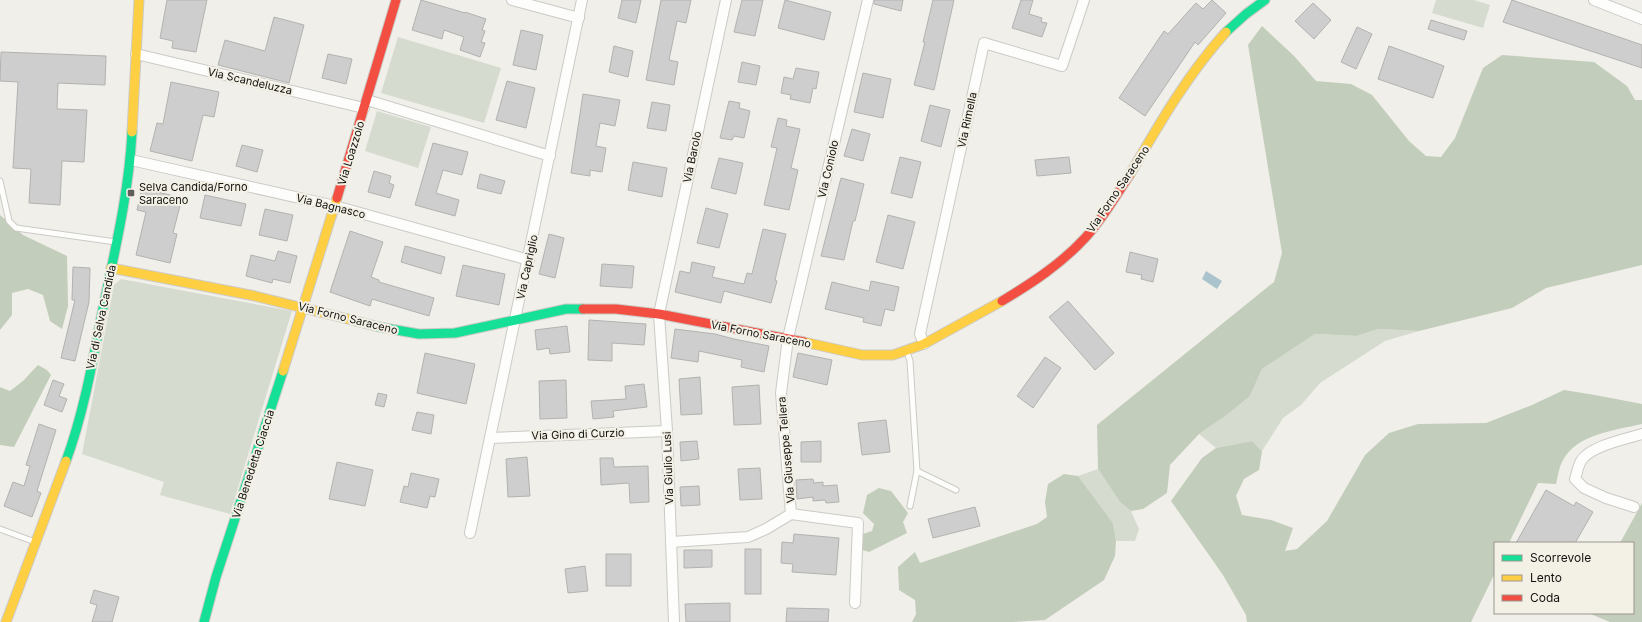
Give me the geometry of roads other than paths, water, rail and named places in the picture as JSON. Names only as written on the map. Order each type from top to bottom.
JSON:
[{"type":"street","name":"Via di Selva Candida","points":[[6,622],[70,450],[85,397],[117,243],[131,160],[139,0]]},
{"type":"street","name":"Via Loazzolo","points":[[304,307],[396,0]]},
{"type":"street","points":[[512,0],[579,18]]},
{"type":"street","name":"Via Capriglio","points":[[470,533],[515,319],[529,260],[582,0]]},
{"type":"street","name":"Via Barolo","points":[[659,314],[726,0]]},
{"type":"street","name":"Via Coniolo","points":[[788,338],[868,0]]},
{"type":"street","name":"Via Rimella","points":[[924,344],[920,334],[984,43],[1062,66],[1084,0]]},
{"type":"street","name":"Via Forno Saraceno","points":[[111,268],[213,287],[304,307],[380,328],[419,334],[455,333],[566,309],[616,309],[659,314],[876,356],[907,352],[1018,291],[1064,258],[1086,237],[1107,208],[1191,75],[1234,23],[1265,0]]},
{"type":"street","points":[[1594,0],[1642,19]]},
{"type":"street","name":"Via Scandeluzza","points":[[136,54],[366,104],[550,156]]},
{"type":"street","name":"Via Bagnasco","points":[[131,160],[334,206],[529,260]]},
{"type":"street","name":"Via Benedetta Ciaccia","points":[[204,622],[219,570],[304,307]]},
{"type":"street","name":"Via Giulio Lusi","points":[[659,314],[667,430],[674,622]]},
{"type":"street","name":"Via Giuseppe Tellera","points":[[788,338],[781,392],[791,514]]},
{"type":"street","name":"Via Gino di Curzio","points":[[490,438],[667,430]]},
{"type":"street","points":[[1634,507],[1606,498],[1584,488],[1575,479],[1581,461],[1588,454],[1604,446],[1642,434]]},
{"type":"street","points":[[671,542],[748,537],[766,529],[791,514],[858,523],[855,603]]},
{"type":"lane","points":[[0,181],[9,221],[16,228],[117,243]]},
{"type":"lane","points":[[907,352],[910,361],[917,471],[910,506]]},
{"type":"lane","points":[[917,471],[956,490]]},
{"type":"lane","points":[[0,529],[36,543]]},
{"type":"water","points":[[1206,271],[1222,281],[1217,289],[1202,279]]},
{"type":"place","name":"Selva Candida/Forno Saraceno","points":[[131,193]]}]
